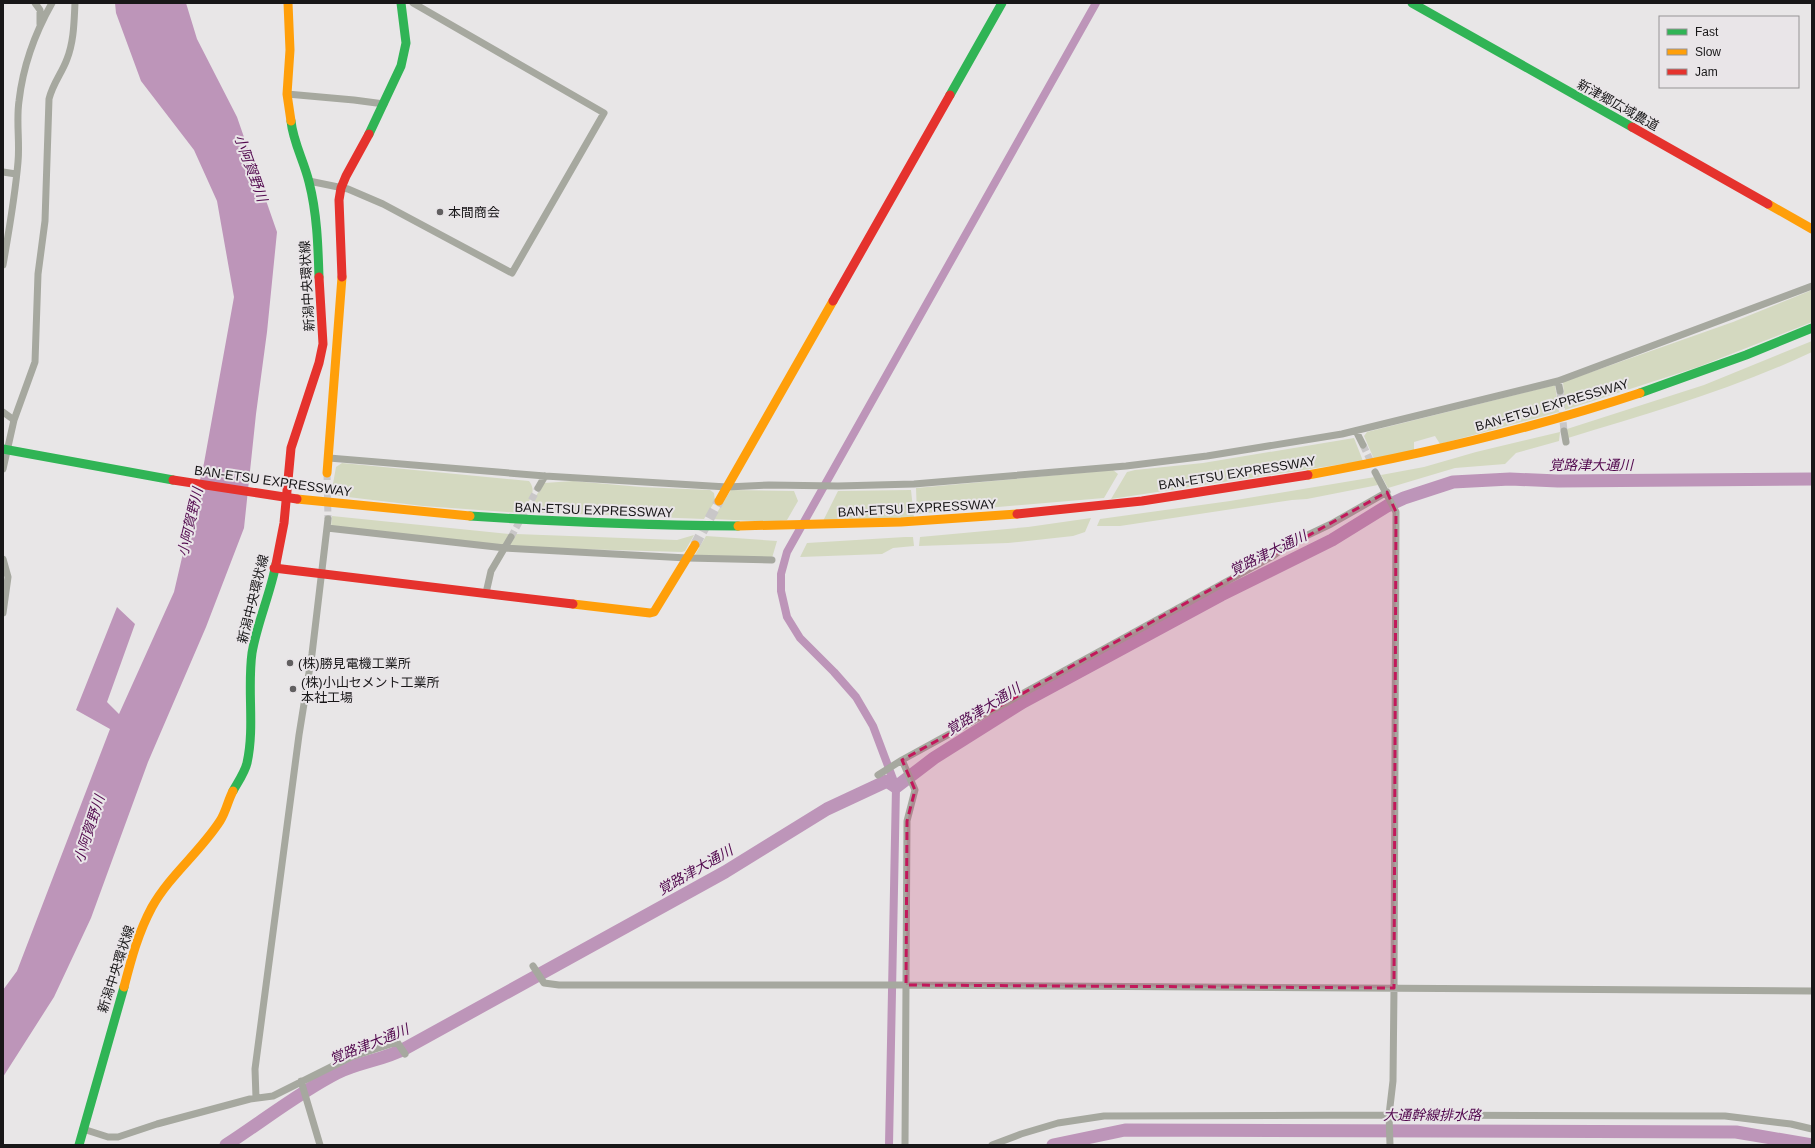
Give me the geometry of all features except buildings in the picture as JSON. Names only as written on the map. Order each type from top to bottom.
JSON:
[{"type":"main road","name":"新潟中央環状線","points":[[79,1145],[139,933],[153,906],[177,873],[207,839],[221,820],[229,798],[247,765],[251,727],[252,655],[255,638],[272,584],[284,523],[291,448],[319,363],[323,344],[316,212],[309,180],[292,132],[287,94],[290,50],[288,3]]},
{"type":"main road","points":[[327,473],[342,277],[339,200],[341,188],[384,104],[401,66],[406,48],[401,3]]},
{"type":"main road","points":[[719,501],[1002,3]]},
{"type":"main road","name":"新津郷広域農道","points":[[1412,3],[1812,230]]},
{"type":"main road","name":"BAN-ETSU EXPRESSWAY","points":[[3,449],[194,484],[297,499],[387,510],[499,519],[632,525],[820,526],[974,518],[1108,506],[1226,489],[1378,462],[1513,432],[1594,408],[1695,374],[1812,328]]},
{"type":"main road","points":[[274,568],[650,613],[654,612],[658,607],[695,545]]},
{"type":"street","points":[[35,3],[40,10],[40,24]]},
{"type":"street","points":[[3,265],[14,202],[18,161],[19,102],[25,68],[40,24],[52,3]]},
{"type":"street","points":[[3,469],[14,420],[35,362],[38,274],[45,221],[49,99],[52,85],[66,61],[73,42],[75,3]]},
{"type":"street","points":[[309,180],[348,189],[383,204],[512,273],[604,112],[413,3]]},
{"type":"street","points":[[425,10],[428,3]]},
{"type":"street","points":[[287,94],[384,104]]},
{"type":"street","points":[[3,172],[16,174]]},
{"type":"street","points":[[329,458],[544,476],[727,487],[769,485],[834,486],[914,484],[1126,466],[1207,456],[1342,434],[1558,381],[1812,286]]},
{"type":"street","points":[[1558,381],[1560,391]]},
{"type":"street","points":[[3,412],[14,420]]},
{"type":"street","points":[[1356,431],[1363,445]]},
{"type":"street","points":[[1564,431],[1566,442]]},
{"type":"street","points":[[1375,472],[1394,509],[1396,527],[1394,988],[1393,1081],[1389,1118],[1390,1143]]},
{"type":"street","points":[[538,488],[544,476]]},
{"type":"street","points":[[878,775],[895,765],[903,763],[1273,556],[1291,543],[1332,524],[1387,494]]},
{"type":"street","points":[[256,1098],[255,1069],[299,735],[312,654],[320,573],[328,519]]},
{"type":"street","points":[[327,528],[505,548],[687,558],[772,560]]},
{"type":"street","points":[[486,593],[491,571],[511,537]]},
{"type":"street","points":[[3,559],[8,577],[3,613]]},
{"type":"street","points":[[903,763],[915,790],[907,821],[903,985],[905,1145]]},
{"type":"street","points":[[534,968],[544,983],[559,985],[903,985],[1812,990]]},
{"type":"street","points":[[83,1129],[108,1137],[118,1137],[157,1124],[256,1098],[273,1096],[301,1084],[351,1057],[397,1042],[405,1054]]},
{"type":"street","points":[[301,1084],[307,1098],[320,1145]]},
{"type":"street","points":[[992,1145],[1021,1134],[1058,1123],[1104,1116],[1389,1118],[1725,1116],[1791,1124],[1812,1129]]},
{"type":"highlighted area","points":[[1387,492],[1396,512],[1394,988],[906,985],[907,821],[915,790],[902,760]]},
{"type":"green space","points":[[1812,290],[1812,322],[1698,367],[1565,410],[1563,382],[1733,322]]},
{"type":"green space","points":[[1812,341],[1812,352],[1752,378],[1692,400],[1568,438],[1567,429],[1704,385]]},
{"type":"green space","points":[[1555,385],[1559,412],[1440,444],[1435,436],[1414,442],[1414,450],[1374,459],[1364,436],[1367,432]]},
{"type":"green space","points":[[1560,432],[1559,441],[1516,453],[1505,464],[1455,468],[1388,488],[1381,475],[1424,467],[1476,452]]},
{"type":"green space","points":[[1354,438],[1363,461],[1111,499],[1127,472],[1203,463]]},
{"type":"green space","points":[[342,463],[529,481],[533,489],[531,497],[522,513],[423,506],[331,495],[336,467]]},
{"type":"green space","points":[[1113,470],[1118,474],[1104,498],[917,514],[916,488]]},
{"type":"green space","points":[[1375,477],[1378,485],[1307,499],[1120,526],[1097,526],[1100,519],[1230,501]]},
{"type":"green space","points":[[573,481],[641,487],[710,490],[714,493],[715,501],[704,519],[526,512],[544,483]]},
{"type":"green space","points":[[731,490],[794,491],[798,501],[787,520],[774,522],[713,519]]},
{"type":"green space","points":[[911,490],[914,518],[823,521],[838,491]]},
{"type":"green space","points":[[332,516],[509,534],[502,547],[331,526]]},
{"type":"green space","points":[[1091,518],[1085,532],[1073,536],[1008,543],[919,546],[920,537],[1028,527]]},
{"type":"green space","points":[[516,534],[677,540],[694,535],[685,551],[682,552],[507,547]]},
{"type":"green space","points":[[706,536],[777,541],[772,558],[695,555]]},
{"type":"green space","points":[[913,537],[914,546],[893,548],[882,554],[800,557],[807,543]]},
{"type":"water","name":"小阿賀野川","points":[[115,3],[186,3],[197,39],[237,117],[277,232],[267,332],[256,414],[244,528],[206,627],[148,762],[91,918],[54,997],[3,1077],[3,990],[17,971],[110,729],[76,710],[117,607],[135,624],[107,702],[119,714],[174,592],[204,463],[234,297],[217,201],[194,150],[141,81],[116,13]]},
{"type":"waterway","points":[[889,1145],[896,787],[873,726],[856,697],[834,672],[800,638],[787,617],[781,591],[781,574],[787,552],[1096,3]]},
{"type":"waterway","name":"覚路津大通川","points":[[226,1145],[294,1098],[337,1073],[406,1048],[725,872],[827,809],[887,781],[896,787],[934,758],[1023,702],[1221,595],[1332,540],[1387,506],[1404,498],[1453,482],[1510,479],[1558,481],[1812,479]]},
{"type":"waterway","name":"大通幹線排水路","points":[[1053,1145],[1125,1130],[1736,1132],[1812,1145]]},
{"type":"tunnel","points":[[1560,391],[1564,431]]},
{"type":"tunnel","points":[[1363,445],[1372,464]]},
{"type":"tunnel","points":[[327,473],[328,519]]},
{"type":"tunnel","points":[[511,537],[538,488]]},
{"type":"tunnel","points":[[695,545],[719,501]]},
{"type":"traffic: fast","points":[[369,134],[401,66],[406,43],[401,3]]},
{"type":"traffic: fast","points":[[950,95],[1002,3]]},
{"type":"traffic: fast","points":[[1412,3],[1632,127]]},
{"type":"traffic: fast","points":[[291,121],[294,136],[309,182],[314,205],[318,241],[319,277]]},
{"type":"traffic: fast","points":[[1640,393],[1746,355],[1812,328]]},
{"type":"traffic: fast","points":[[3,449],[173,480]]},
{"type":"traffic: fast","points":[[470,516],[604,523],[738,526]]},
{"type":"traffic: fast","points":[[233,791],[247,763],[251,722],[250,680],[252,653],[276,564]]},
{"type":"traffic: fast","points":[[79,1145],[124,987]]},
{"type":"traffic: slow","points":[[288,3],[290,50],[287,94],[291,121]]},
{"type":"traffic: slow","points":[[1768,204],[1812,229]]},
{"type":"traffic: slow","points":[[327,473],[342,277]]},
{"type":"traffic: slow","points":[[719,501],[833,301]]},
{"type":"traffic: slow","points":[[1308,475],[1392,459],[1475,440],[1558,418],[1640,393]]},
{"type":"traffic: slow","points":[[297,499],[470,516]]},
{"type":"traffic: slow","points":[[738,526],[901,522],[1017,514]]},
{"type":"traffic: slow","points":[[573,604],[650,613],[654,612],[695,545]]},
{"type":"traffic: slow","points":[[124,987],[132,957],[152,907],[167,884],[220,821],[233,791]]},
{"type":"traffic: jam","points":[[833,301],[950,95]]},
{"type":"traffic: jam","points":[[1632,127],[1768,204]]},
{"type":"traffic: jam","points":[[342,277],[339,200],[341,188],[369,134]]},
{"type":"traffic: jam","points":[[276,564],[284,523],[291,448],[319,363],[323,344],[319,277]]},
{"type":"traffic: jam","points":[[1017,514],[1142,501],[1308,475]]},
{"type":"traffic: jam","points":[[173,480],[297,499]]},
{"type":"traffic: jam","points":[[274,568],[573,604]]},
{"type":"place","name":"本間商会","points":[[440,212]]},
{"type":"place","name":"(株)勝見電機工業所","points":[[290,663]]},
{"type":"place","name":"(株)小山セメント工業所 本社工場","points":[[293,689]]}]
